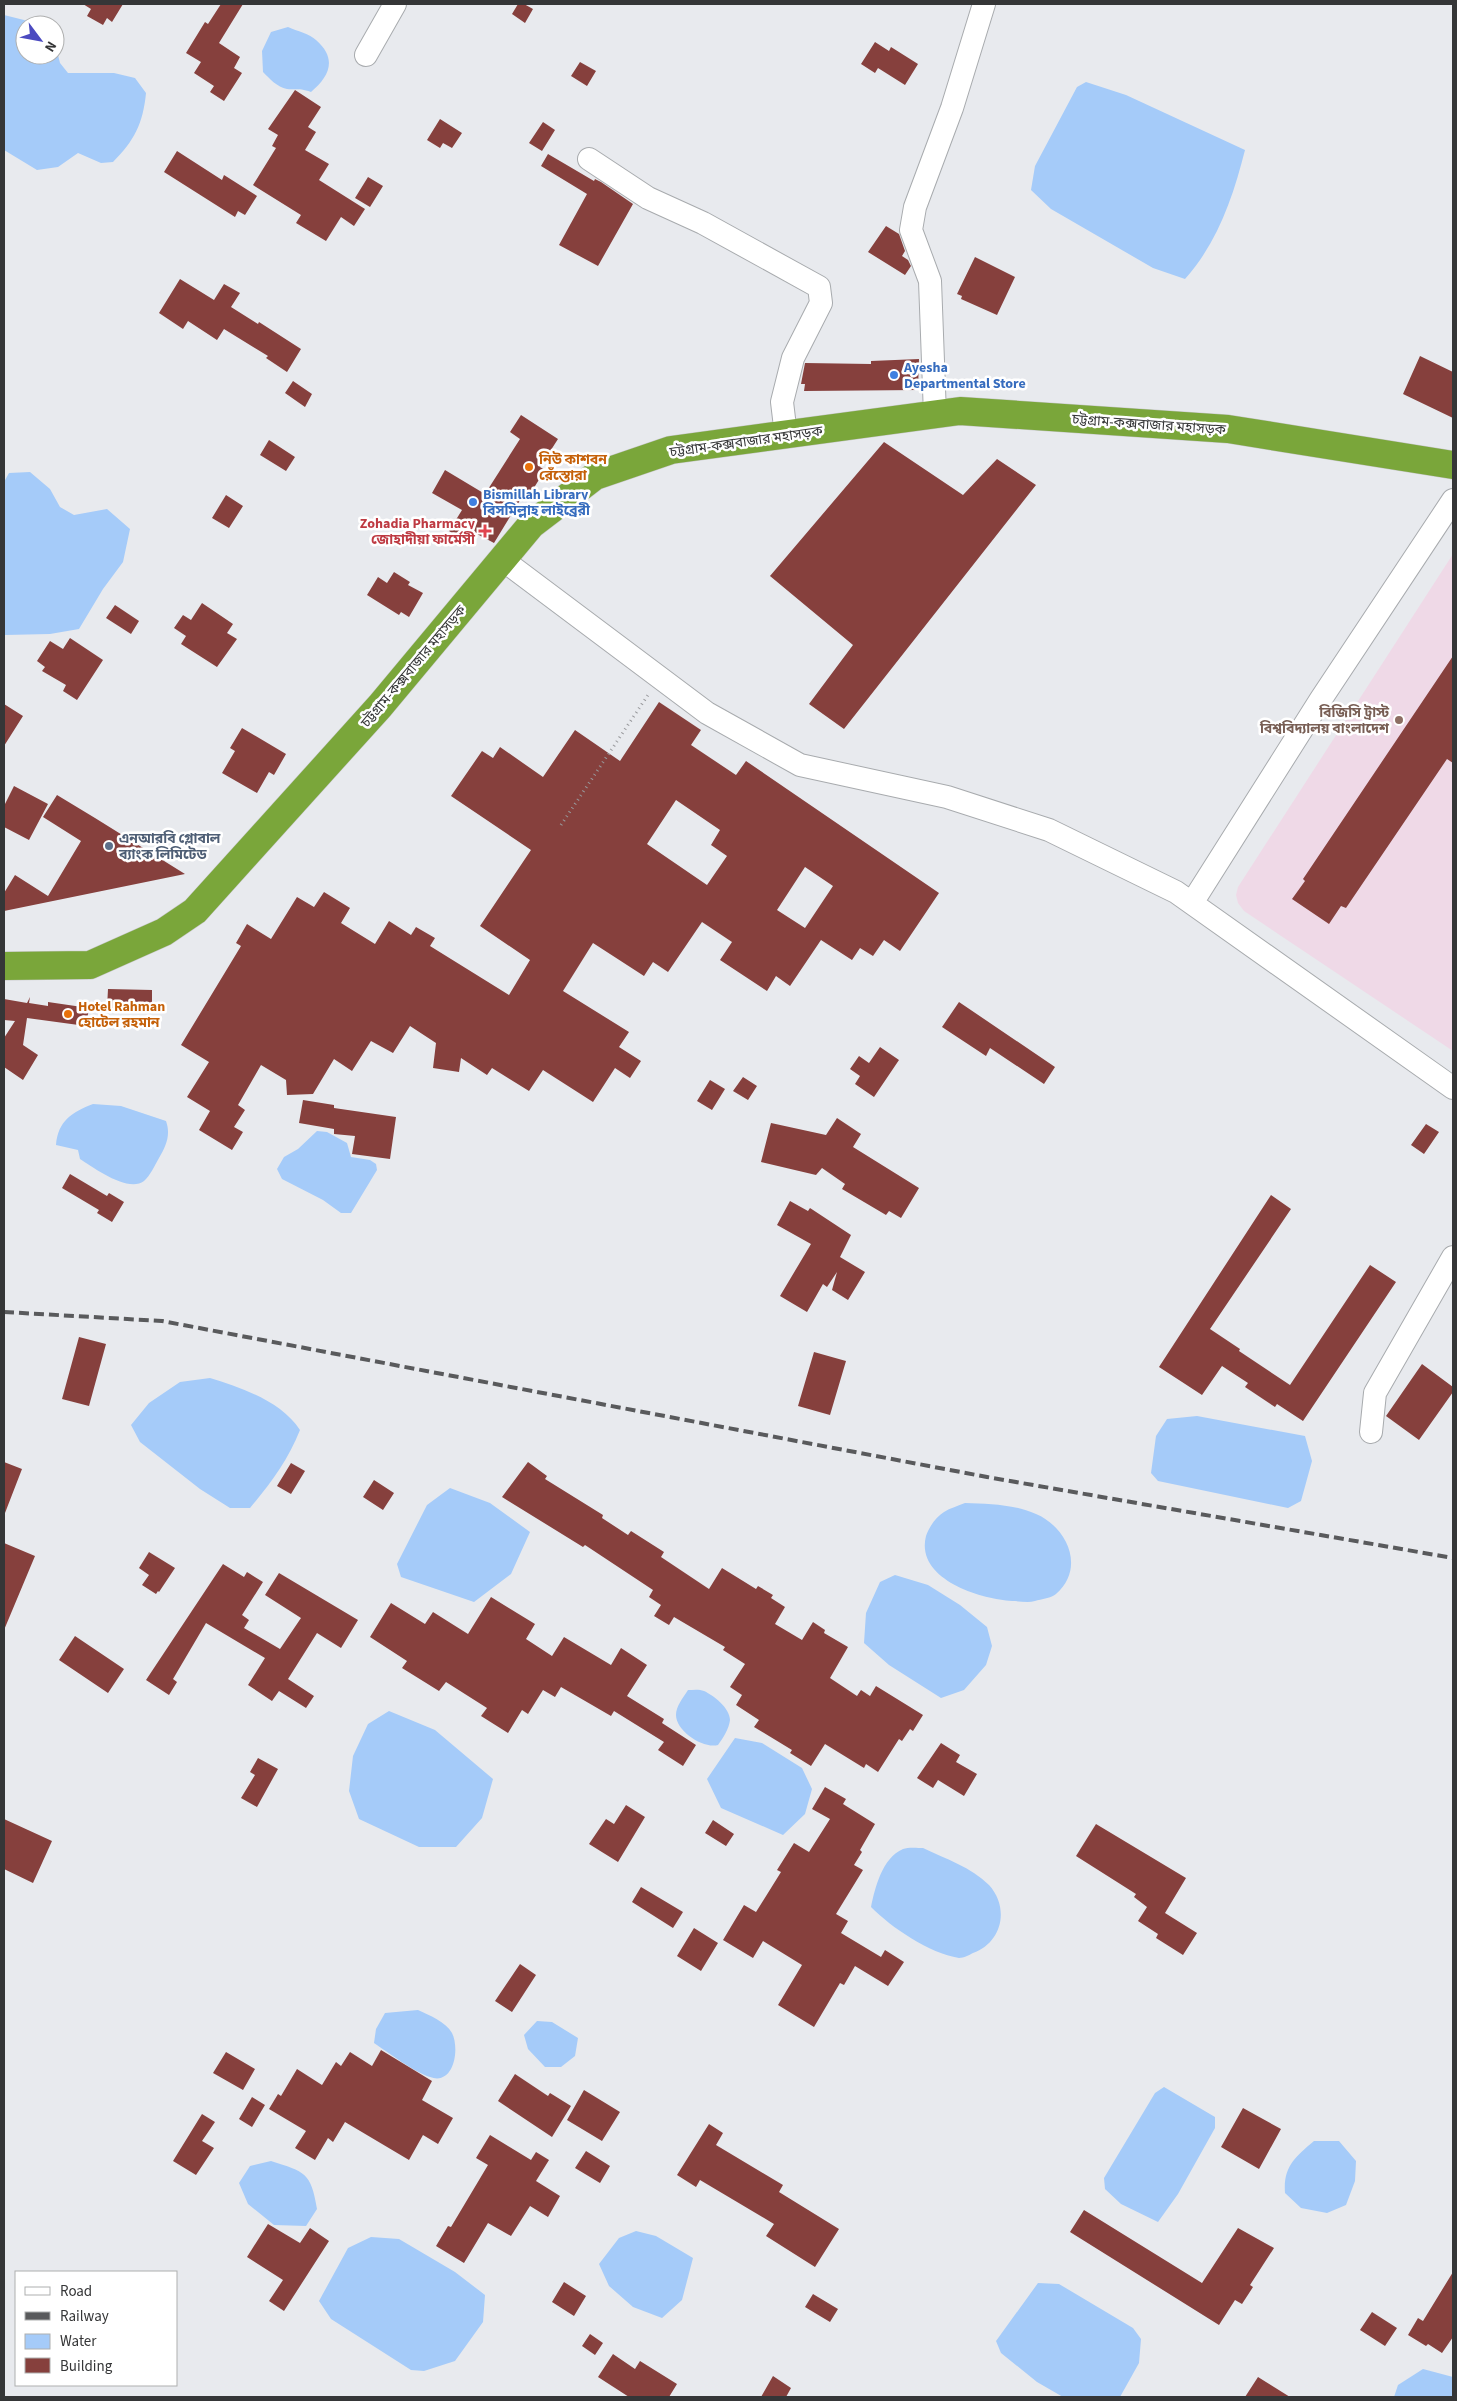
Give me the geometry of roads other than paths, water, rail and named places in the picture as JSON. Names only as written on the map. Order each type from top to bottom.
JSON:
[{"type":"highway","name":"চট্টগ্রাম-কক্সবাজার মহাসড়ক","points":[[4,966],[90,965],[164,932],[195,911],[380,706],[531,525],[595,476],[671,450],[960,412],[1228,429],[1453,465]]},
{"type":"street","points":[[366,55],[395,4]]},
{"type":"street","points":[[935,415],[930,282],[911,230],[915,207],[952,108],[984,4]]},
{"type":"street","points":[[589,159],[648,198],[703,223],[819,287],[821,303],[793,358],[782,402],[786,434]]},
{"type":"street","points":[[1192,903],[1321,699],[1453,500]]},
{"type":"street","points":[[503,560],[707,713],[800,766],[947,797],[1049,830],[1176,892],[1453,1088]]},
{"type":"street","points":[[1371,1432],[1375,1393],[1453,1257]]},
{"type":"water","points":[[4,15],[15,18],[15,65],[62,65],[68,73],[114,73],[135,78],[146,93],[140,123],[127,147],[113,162],[101,163],[78,153],[58,167],[37,170],[4,150]]},
{"type":"water","points":[[288,27],[313,38],[323,47],[327,54],[329,61],[326,74],[311,92],[283,88],[263,72],[262,51],[271,32]]},
{"type":"water","points":[[1086,82],[1126,95],[1245,150],[1223,218],[1207,250],[1185,279],[1153,268],[1051,209],[1031,190],[1035,166],[1077,87]]},
{"type":"water","points":[[30,472],[50,489],[60,507],[74,515],[107,509],[130,529],[123,562],[103,589],[79,629],[50,634],[5,635],[4,482],[9,473]]},
{"type":"water","points":[[93,1104],[121,1106],[166,1121],[168,1136],[166,1145],[144,1181],[137,1184],[120,1182],[80,1159],[78,1150],[56,1145],[57,1137],[67,1118]]},
{"type":"water","points":[[317,1131],[327,1132],[347,1143],[351,1157],[370,1160],[376,1164],[377,1170],[351,1213],[341,1213],[323,1200],[282,1179],[277,1169],[284,1157],[298,1149]]},
{"type":"water","points":[[210,1378],[248,1391],[272,1403],[292,1420],[300,1430],[278,1471],[250,1508],[230,1508],[200,1489],[140,1442],[131,1425],[149,1403],[180,1382]]},
{"type":"water","points":[[1197,1416],[1305,1436],[1312,1461],[1301,1501],[1288,1508],[1158,1481],[1151,1473],[1156,1436],[1167,1419]]},
{"type":"water","points":[[450,1488],[490,1503],[530,1532],[511,1574],[474,1602],[401,1577],[397,1564],[427,1505]]},
{"type":"water","points":[[965,1503],[1019,1508],[1036,1514],[1056,1528],[1064,1538],[1069,1549],[1071,1561],[1070,1572],[1065,1584],[1056,1594],[1029,1602],[999,1599],[968,1591],[940,1575],[930,1564],[925,1551],[926,1536],[933,1522],[941,1514]]},
{"type":"water","points":[[895,1575],[928,1585],[960,1605],[987,1627],[992,1646],[986,1665],[964,1690],[941,1698],[889,1665],[864,1643],[866,1613],[880,1582]]},
{"type":"water","points":[[688,1690],[700,1690],[708,1693],[720,1702],[727,1711],[730,1720],[726,1733],[718,1745],[712,1746],[691,1738],[680,1727],[676,1715],[677,1708]]},
{"type":"water","points":[[389,1711],[435,1730],[493,1779],[482,1818],[456,1847],[419,1847],[359,1819],[349,1791],[353,1756],[368,1724]]},
{"type":"water","points":[[735,1738],[762,1743],[802,1768],[812,1789],[805,1814],[783,1835],[721,1808],[707,1779]]},
{"type":"water","points":[[923,1848],[974,1873],[989,1885],[996,1894],[1001,1914],[1000,1924],[996,1933],[983,1948],[963,1958],[936,1951],[912,1939],[889,1923],[871,1907],[881,1874],[890,1859],[903,1849]]},
{"type":"water","points":[[418,2010],[442,2022],[452,2033],[455,2056],[450,2071],[445,2076],[438,2078],[424,2075],[374,2043],[376,2029],[385,2013]]},
{"type":"water","points":[[537,2021],[552,2022],[578,2038],[575,2056],[561,2067],[545,2067],[528,2049],[524,2035]]},
{"type":"water","points":[[1164,2087],[1215,2117],[1215,2128],[1178,2194],[1158,2222],[1121,2204],[1105,2189],[1104,2178],[1155,2093]]},
{"type":"water","points":[[1314,2141],[1339,2141],[1356,2161],[1355,2181],[1346,2205],[1327,2213],[1301,2208],[1285,2193],[1288,2169],[1301,2152]]},
{"type":"water","points":[[271,2161],[299,2171],[309,2180],[317,2209],[306,2226],[274,2225],[248,2204],[239,2183],[250,2166]]},
{"type":"water","points":[[636,2231],[656,2236],[693,2258],[682,2300],[662,2318],[633,2307],[609,2286],[599,2264],[619,2238]]},
{"type":"water","points":[[371,2237],[399,2239],[455,2272],[485,2295],[483,2322],[455,2361],[424,2371],[411,2370],[331,2319],[319,2301],[348,2248]]},
{"type":"water","points":[[1038,2283],[1059,2284],[1133,2328],[1141,2339],[1139,2363],[1120,2397],[1063,2397],[1037,2382],[1001,2353],[996,2341]]},
{"type":"water","points":[[1423,2369],[1453,2377],[1453,2397],[1394,2397],[1398,2385]]},
{"type":"railway","points":[[4,1312],[162,1321],[987,1477],[1453,1558]]},
{"type":"place","name":"Ayesha Departmental Store","points":[[894,375]]},
{"type":"place","name":"নিউ কাশবন রেঁস্তোরা","points":[[529,467]]},
{"type":"place","name":"Bismillah Library বিসমিল্লাহ লাইব্রেরী","points":[[473,502]]},
{"type":"place","name":"Zohadia Pharmacy জোহাদীয়া ফার্মেসী","points":[[485,531]]},
{"type":"place","name":"বিজিসি ট্রাস্ট বিশ্ববিদ্যালয় বাংলাদেশ","points":[[1399,720]]},
{"type":"place","name":"এনআরবি গ্লোবাল ব্যাংক লিমিটেড","points":[[109,846]]},
{"type":"place","name":"Hotel Rahman হোটেল রহমান","points":[[68,1014]]}]
